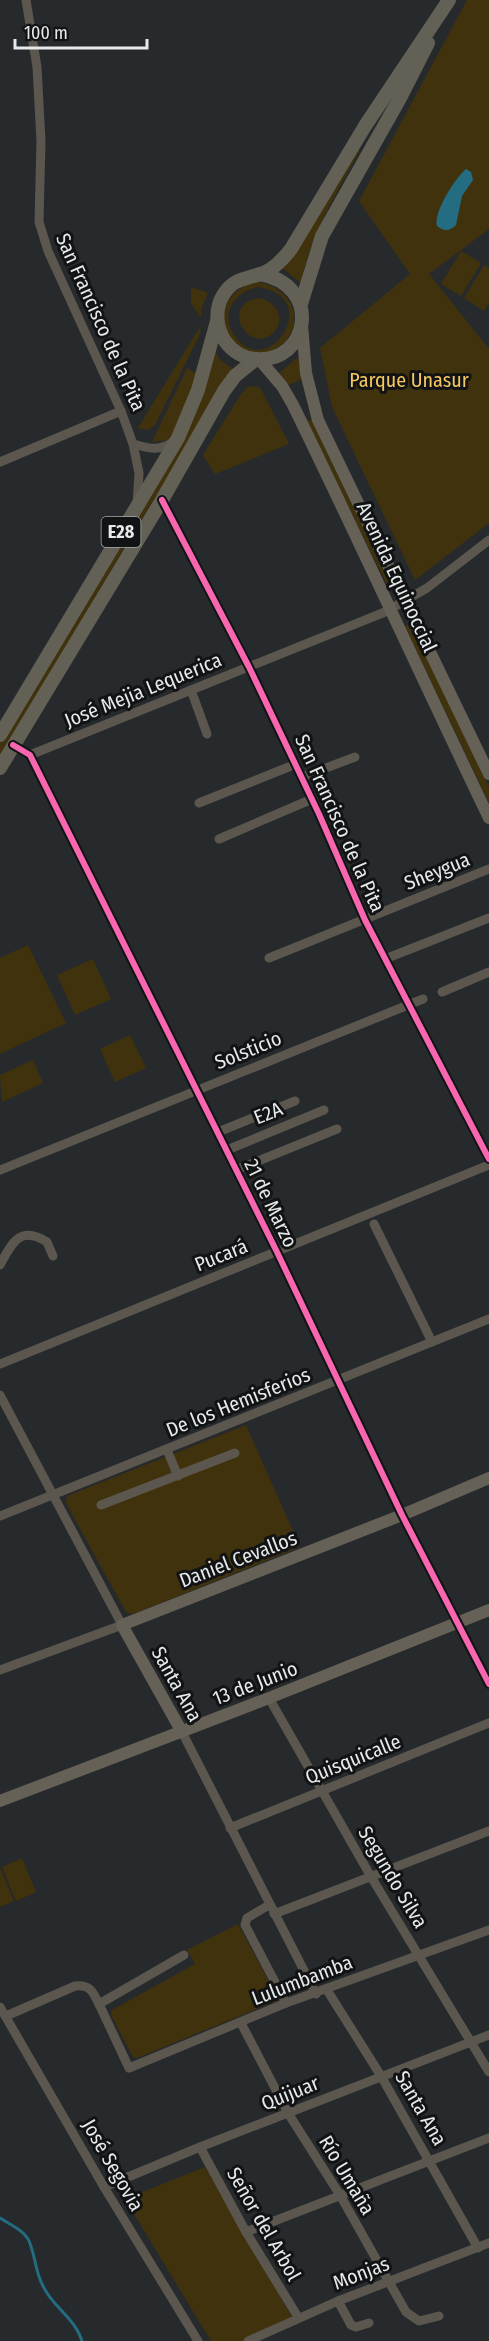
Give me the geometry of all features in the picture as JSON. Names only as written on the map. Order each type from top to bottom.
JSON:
[{"type":"main road","name":"E28","points":[[0,735],[178,438],[198,390],[219,304],[232,285],[245,277],[260,274],[279,262],[291,249],[360,135],[423,36],[449,0]]},
{"type":"main road","name":"E28","points":[[0,768],[162,500],[224,391],[235,376],[257,359],[275,357],[288,350],[297,338],[302,325],[301,304],[322,236],[400,98],[435,31],[441,13]]},
{"type":"main road","points":[[360,135],[373,143]]},
{"type":"main road","points":[[260,274],[285,283],[295,292],[301,304]]},
{"type":"main road","points":[[217,319],[223,339],[230,347],[247,357],[257,359]]},
{"type":"main road","name":"Avenida Equinoccial","points":[[302,325],[306,373],[318,420],[489,774]]},
{"type":"main road","name":"Avenida Equinoccial","points":[[257,359],[282,386],[293,405],[489,818]]},
{"type":"main road","name":"Daniel Cevallos","points":[[122,1625],[402,1515],[489,1478]]},
{"type":"main road","name":"13 de Junio","points":[[0,1801],[182,1732],[489,1610]]},
{"type":"main road","name":"Santa Ana","points":[[122,1625],[182,1732]]},
{"type":"street","name":"San Francisco de la Pita","points":[[26,0],[38,88],[41,141],[39,222],[48,251],[121,411],[133,444],[139,473],[137,504]]},
{"type":"street","points":[[0,462],[121,411]]},
{"type":"street","points":[[133,444],[154,450],[165,448],[178,438]]},
{"type":"street","name":"San Francisco de la Pita","points":[[162,500],[249,666],[302,777],[365,920],[489,1159]]},
{"type":"street","name":"José Mejia Lequerica","points":[[30,755],[391,608],[427,588],[489,540]]},
{"type":"street","points":[[190,690],[207,734]]},
{"type":"street","points":[[13,745],[30,755]]},
{"type":"street","name":"21 de Marzo","points":[[30,755],[277,1252],[402,1515],[489,1684]]},
{"type":"street","points":[[302,777],[356,757]]},
{"type":"street","points":[[199,803],[296,764]]},
{"type":"street","points":[[219,839],[312,800]]},
{"type":"street","name":"Sheygua","points":[[269,958],[489,869]]},
{"type":"street","points":[[385,959],[489,918]]},
{"type":"street","points":[[442,992],[489,972]]},
{"type":"street","name":"Solsticio","points":[[0,1170],[423,999]]},
{"type":"street","points":[[218,1132],[295,1101]]},
{"type":"street","name":"E2A","points":[[227,1150],[324,1110]]},
{"type":"street","points":[[236,1170],[337,1129]]},
{"type":"street","name":"Pucará","points":[[0,1364],[489,1165]]},
{"type":"street","points":[[374,1224],[432,1342]]},
{"type":"street","points":[[0,1264],[14,1243],[23,1235],[32,1234],[47,1242],[53,1256]]},
{"type":"street","name":"De los Hemisferios","points":[[0,1516],[489,1319]]},
{"type":"street","name":"Santa Ana","points":[[0,1395],[122,1625]]},
{"type":"street","points":[[167,1450],[178,1476]]},
{"type":"street","points":[[101,1505],[235,1453]]},
{"type":"street","name":"Daniel Cevallos","points":[[0,1670],[122,1625]]},
{"type":"street","name":"Segundo Silva","points":[[269,1698],[321,1792],[489,2072]]},
{"type":"street","name":"Quisquicalle","points":[[230,1828],[489,1723]]},
{"type":"street","name":"Santa Ana","points":[[182,1732],[316,1994]]},
{"type":"street","points":[[274,1914],[370,1875],[489,1831]]},
{"type":"street","points":[[269,1905],[245,1921],[286,2003]]},
{"type":"street","name":"Lulumbamba","points":[[99,2004],[129,2068],[286,2003],[489,1930]]},
{"type":"street","points":[[6,2016],[75,1986],[84,1985],[91,1988],[99,2004],[184,1955]]},
{"type":"street","name":"Santa Ana","points":[[327,1990],[381,2076],[478,2248]]},
{"type":"street","name":"José Segovia","points":[[0,2007],[104,2187],[198,2341]]},
{"type":"street","name":"Río Umaña","points":[[241,2023],[288,2113],[340,2195],[406,2312],[419,2321],[439,2316]]},
{"type":"street","name":"Quijuar","points":[[104,2187],[200,2147],[489,2035]]},
{"type":"street","points":[[246,2232],[489,2138]]},
{"type":"street","name":"Señor del Arbol","points":[[200,2147],[246,2232],[298,2317]]},
{"type":"street","name":"Monjas","points":[[248,2341],[298,2317],[489,2243]]},
{"type":"street","points":[[338,2301],[351,2325],[356,2327],[369,2323]]},
{"type":"green space","name":"Parque Unasur","points":[[467,0],[489,0],[489,229],[429,274],[489,349],[489,523],[415,580],[332,407],[320,348],[410,274],[359,201]]},
{"type":"green space","points":[[360,144],[359,152],[317,232],[301,283],[281,267]]},
{"type":"green space","points":[[461,251],[481,263],[461,296],[441,284]]},
{"type":"green space","points":[[484,265],[489,268],[489,302],[484,311],[464,298]]},
{"type":"green space","points":[[258,282],[267,284],[282,293],[292,306],[294,322],[292,331],[286,341],[272,351],[252,353],[239,348],[230,338],[225,325],[225,312],[230,299],[241,288]],"holes":[[[258,287],[278,294],[288,306],[289,320],[284,333],[274,344],[261,350],[247,347],[234,335],[230,327],[228,319],[232,304],[243,293]]]},
{"type":"green space","points":[[191,287],[208,293],[202,307],[201,318],[191,303]]},
{"type":"green space","points":[[259,298],[270,302],[279,316],[278,327],[264,338],[255,338],[247,334],[239,318],[241,309],[247,302]]},
{"type":"green space","points":[[201,325],[200,334],[155,425],[148,430],[138,428]]},
{"type":"green space","points":[[214,349],[220,360],[235,370],[137,527],[0,757],[0,742],[131,523]]},
{"type":"green space","points":[[298,357],[302,379],[289,385],[279,373]]},
{"type":"green space","points":[[187,368],[197,374],[182,416],[169,440],[152,442]]},
{"type":"green space","points":[[249,386],[259,387],[262,391],[289,444],[215,474],[203,455],[241,394]]},
{"type":"green space","points":[[312,419],[391,581],[386,583],[307,422]]},
{"type":"green space","points":[[411,624],[489,787],[489,803],[405,626]]},
{"type":"green space","points":[[28,945],[66,1023],[0,1054],[0,958]]},
{"type":"green space","points":[[93,959],[111,999],[75,1015],[57,975]]},
{"type":"green space","points":[[130,1035],[146,1068],[115,1082],[100,1049]]},
{"type":"green space","points":[[33,1060],[43,1083],[2,1102],[0,1075]]},
{"type":"green space","points":[[246,1425],[300,1547],[133,1614],[126,1612],[66,1503],[67,1496]]},
{"type":"green space","points":[[22,1858],[36,1892],[16,1901],[2,1867]]},
{"type":"green space","points":[[0,1868],[14,1901],[0,1907]]},
{"type":"green space","points":[[238,1924],[276,1995],[276,2001],[137,2058],[133,2057],[111,2015],[112,2010],[195,1964],[187,1950]]},
{"type":"green space","points":[[205,2167],[296,2324],[258,2341],[211,2341],[125,2199]]},
{"type":"water","points":[[466,169],[471,172],[473,180],[462,196],[456,225],[449,230],[442,229],[437,226],[438,213],[451,188]]},
{"type":"waterway","points":[[0,2218],[27,2237],[43,2286],[51,2299],[71,2321],[82,2341]]},
{"type":"cycle path","points":[[162,500],[249,667],[319,814],[365,920],[489,1159]]},
{"type":"cycle path","points":[[13,745],[30,755],[277,1252],[402,1515],[489,1684]]}]
